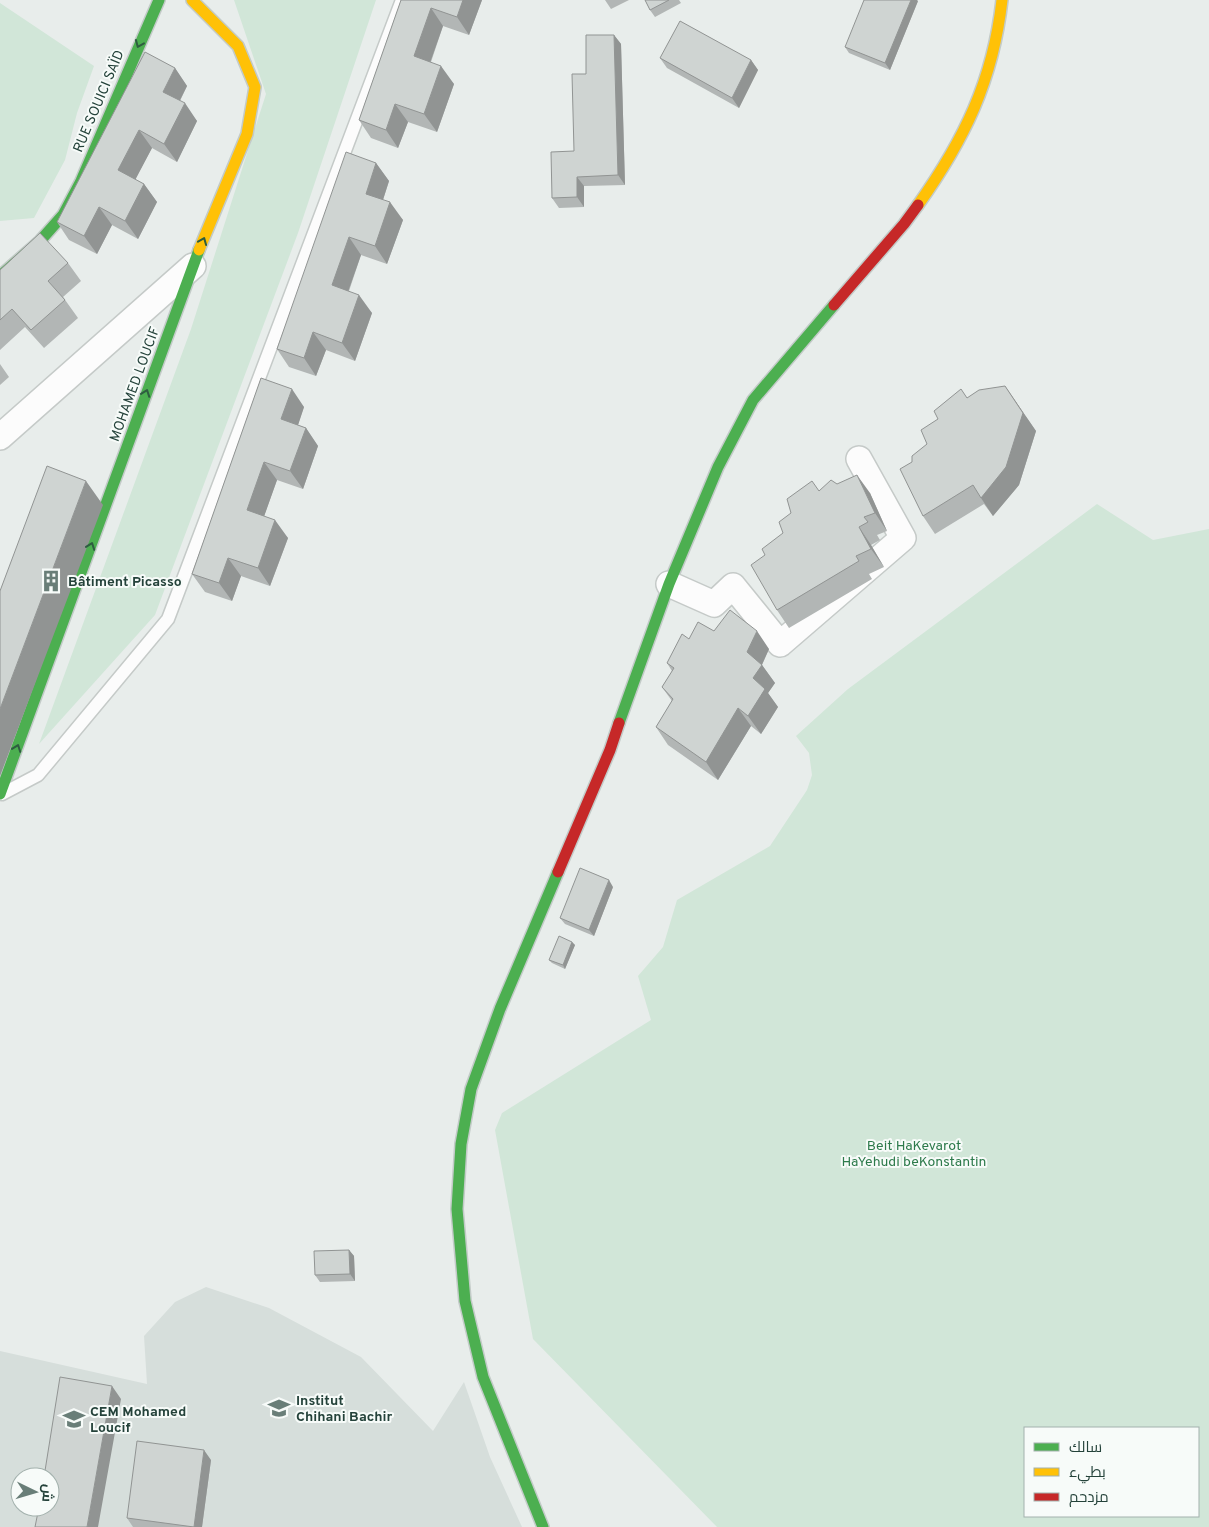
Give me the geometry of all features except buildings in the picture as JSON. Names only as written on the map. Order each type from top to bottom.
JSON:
[{"type":"main road","name":"RUE SOUICI SAÏD","points":[[0,276],[40,241],[63,215],[81,181],[159,0]]},
{"type":"main road","name":"MOHAMED LOUCIF","points":[[0,794],[193,266],[247,134],[255,88],[238,46],[192,0]]},
{"type":"main road","points":[[543,1527],[483,1377],[465,1301],[457,1209],[460,1144],[471,1089],[500,1010],[610,750],[669,584],[718,467],[753,400],[904,224],[942,171],[966,128],[987,76],[1002,0]]},
{"type":"street","points":[[0,437],[193,266]]},
{"type":"street","points":[[669,584],[714,604],[733,586],[780,644],[903,538],[858,459]]},
{"type":"lane","points":[[0,794],[38,776],[168,619],[402,0]]},
{"type":"shaded area","name":"Institut Chihani Bachir","points":[[206,1287],[269,1308],[361,1357],[433,1431],[464,1382],[490,1457],[522,1527],[0,1527],[0,1351],[147,1384],[144,1336],[175,1302]]},
{"type":"green space","points":[[234,0],[376,0],[298,233],[155,615],[39,744],[191,329],[266,94]]},
{"type":"green space","points":[[0,3],[94,66],[77,113],[65,160],[34,218],[0,221]]},
{"type":"green space","name":"Beit HaKevarot HaYehudi beKonstantin","points":[[1097,504],[1153,540],[1209,529],[1209,1527],[717,1527],[533,1339],[495,1130],[502,1113],[651,1020],[638,976],[663,947],[677,900],[770,846],[807,790],[812,775],[809,753],[796,736],[848,689]]},
{"type":"traffic: fast","points":[[0,276],[40,241],[63,215],[81,181],[159,0]]},
{"type":"traffic: fast","points":[[0,794],[199,250]]},
{"type":"traffic: fast","points":[[619,723],[669,584],[718,467],[753,400],[834,305]]},
{"type":"traffic: fast","points":[[543,1527],[483,1377],[465,1301],[457,1209],[461,1144],[471,1089],[500,1009],[558,872]]},
{"type":"traffic: slow","points":[[192,0],[238,46],[255,87],[247,134],[199,250]]},
{"type":"traffic: slow","points":[[918,205],[949,157],[974,108],[992,57],[1002,0]]},
{"type":"traffic: jam","points":[[834,305],[904,224],[918,205]]},
{"type":"traffic: jam","points":[[558,872],[610,750],[619,723]]},
{"type":"place","name":"Bâtiment Picasso","points":[[51,581]]},
{"type":"place","name":"Institut Chihani Bachir","points":[[279,1408]]},
{"type":"place","name":"CEM Mohamed Loucif","points":[[74,1419]]}]
